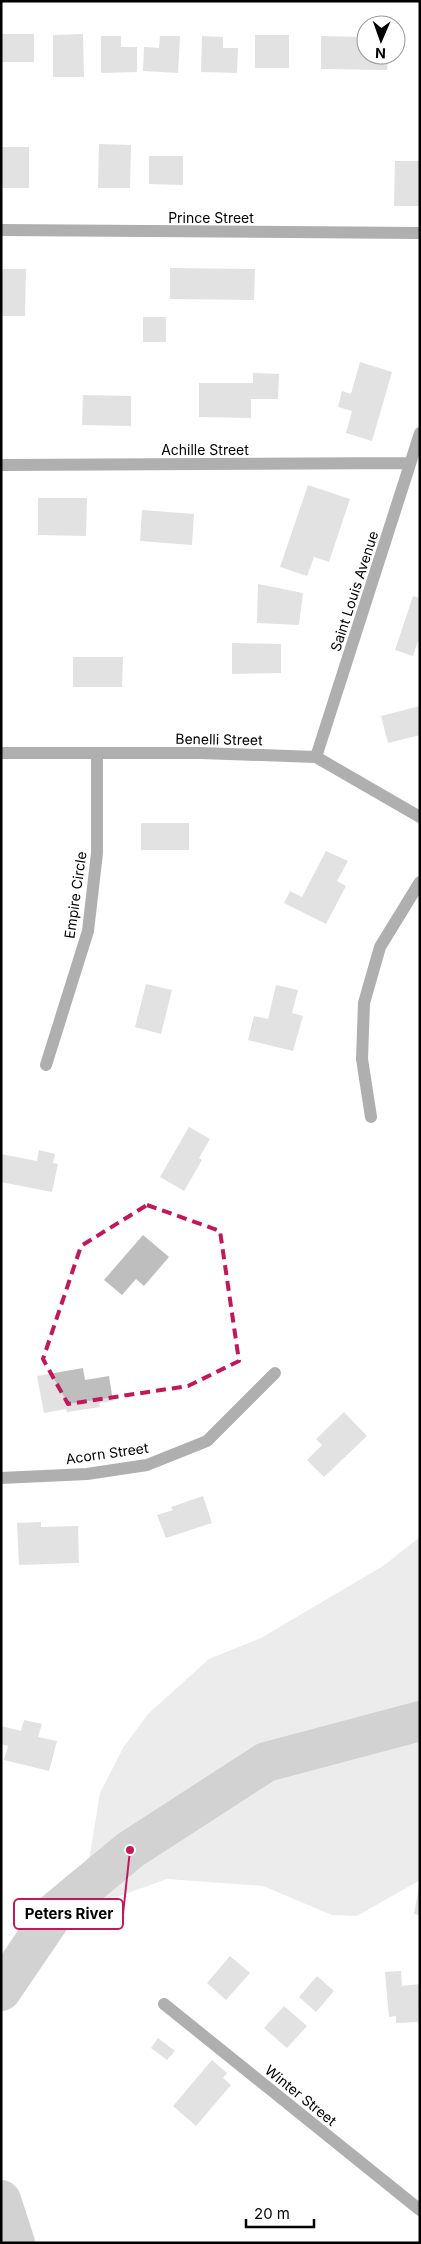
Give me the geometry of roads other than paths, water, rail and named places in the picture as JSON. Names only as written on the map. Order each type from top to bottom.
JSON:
[{"type":"street","name":"Prince Street","points":[[1,230],[420,234]]},
{"type":"street","name":"Saint Louis Avenue","points":[[316,757],[420,433]]},
{"type":"street","name":"Achille Street","points":[[1,465],[410,464]]},
{"type":"street","name":"Benelli Street","points":[[1,753],[201,753],[316,757],[420,817]]},
{"type":"street","name":"Empire Circle","points":[[46,1065],[88,931],[97,853],[97,754]]},
{"type":"street","points":[[371,1117],[362,1059],[364,1003],[380,947],[420,882]]},
{"type":"street","name":"Acorn Street","points":[[1,1478],[87,1474],[147,1465],[207,1441],[275,1373]]},
{"type":"street","name":"Winter Street","points":[[164,2004],[420,2210]]},
{"type":"waterway","points":[[1,1991],[54,1913],[130,1850],[266,1762],[420,1721]]},
{"type":"waterway","points":[[1,2200],[15,2243]]},
{"type":"place","name":"Peters River","points":[[130,1850]]}]
